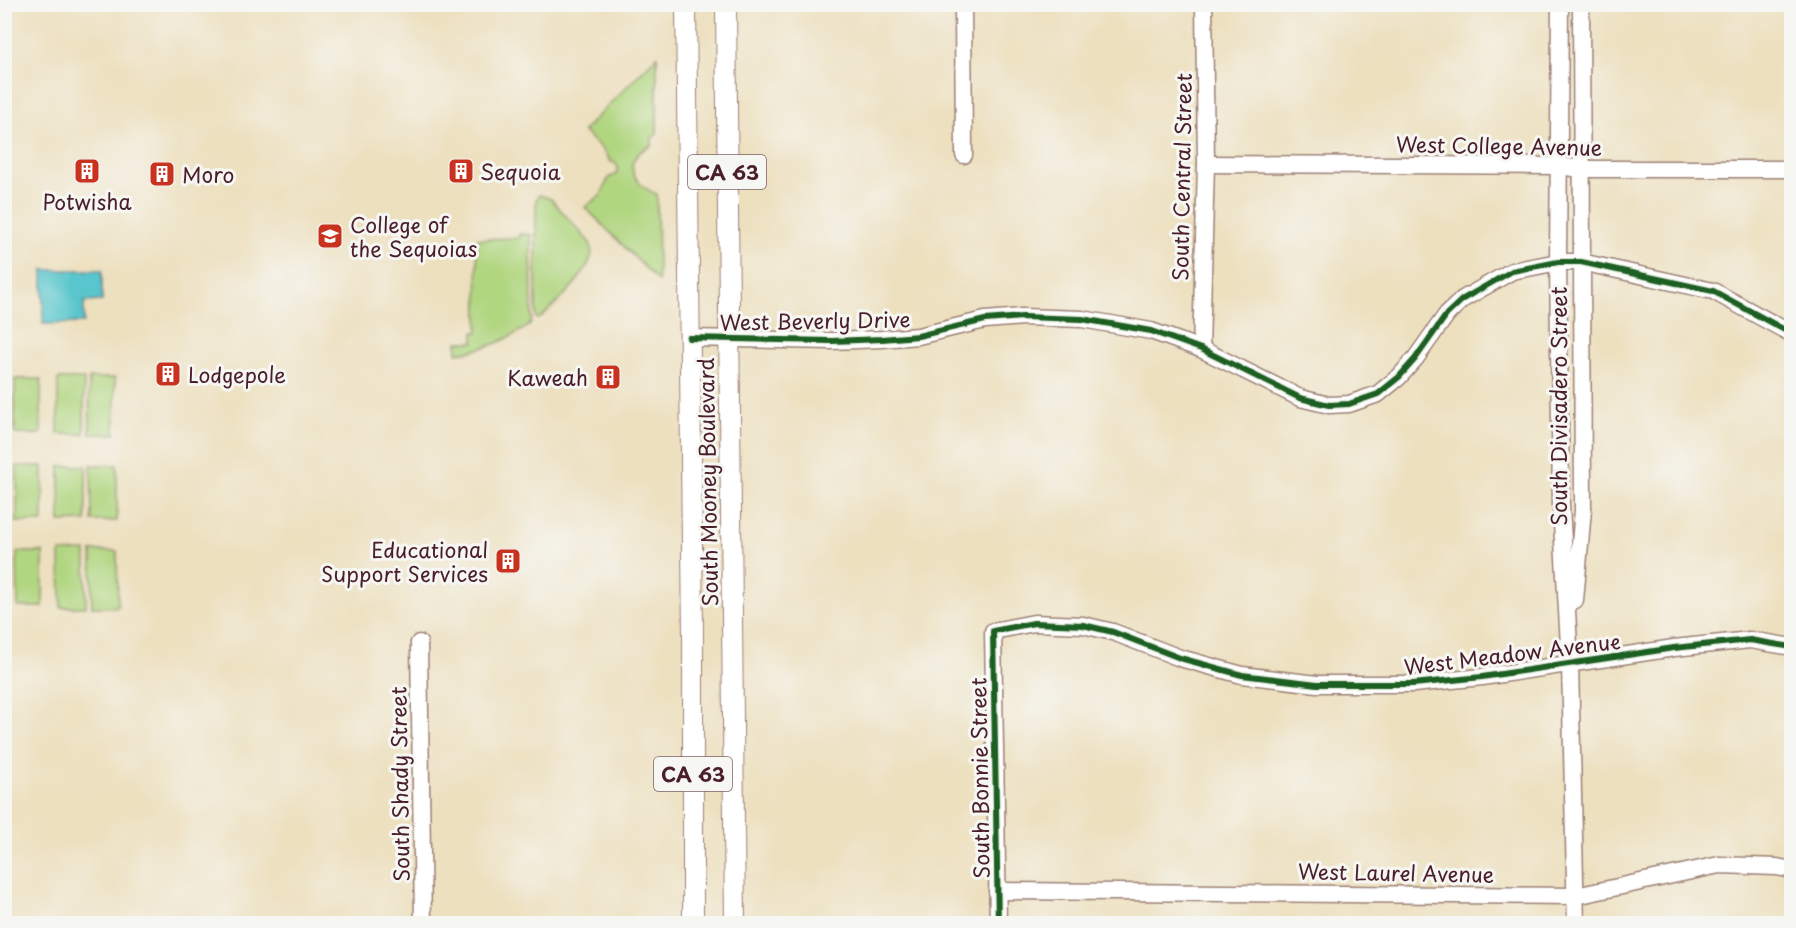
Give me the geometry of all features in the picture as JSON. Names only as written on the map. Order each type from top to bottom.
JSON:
[{"type":"main road","name":"South Mooney Boulevard","points":[[686,4],[693,924]]},
{"type":"main road","name":"South Mooney Boulevard","points":[[726,4],[735,924]]},
{"type":"street","points":[[963,4],[964,155]]},
{"type":"street","name":"South Central Street","points":[[1201,349],[1206,164],[1204,4]]},
{"type":"street","name":"South Divisadero Street","points":[[1560,4],[1558,262],[1562,506],[1570,663],[1576,924]]},
{"type":"street","name":"South Divisadero Street","points":[[1570,663],[1583,510],[1581,4]]},
{"type":"street","name":"West College Avenue","points":[[1206,164],[1791,169]]},
{"type":"street","name":"West Beverly Drive","points":[[689,338],[832,341],[882,339],[918,336],[985,320],[1023,317],[1082,320],[1151,332],[1201,349],[1300,398],[1329,405],[1349,404],[1378,394],[1399,377],[1446,314],[1463,299],[1512,271],[1558,262],[1581,262],[1713,291],[1791,334]]},
{"type":"street","name":"West Meadow Avenue","points":[[993,631],[1035,623],[1083,625],[1113,632],[1180,658],[1242,675],[1317,684],[1413,684],[1482,677],[1750,639],[1791,647]]},
{"type":"street","name":"South Bonnie Street","points":[[993,631],[998,924]]},
{"type":"street","name":"South Shady Street","points":[[419,643],[423,924]]},
{"type":"street","name":"West Laurel Avenue","points":[[998,891],[1576,896],[1719,865],[1777,867],[1791,870]]},
{"type":"green space","points":[[657,56],[657,134],[652,138],[652,145],[639,153],[632,165],[633,172],[640,183],[657,194],[658,281],[585,207],[601,195],[609,177],[616,175],[618,169],[616,163],[611,162],[602,149],[583,131]]},
{"type":"green space","points":[[539,195],[551,199],[590,243],[592,254],[588,265],[576,282],[539,319],[536,318],[536,200]]},
{"type":"green space","points":[[519,234],[531,235],[532,319],[530,325],[495,343],[457,353],[457,342],[474,342],[474,332],[478,332],[477,239],[519,238]]},
{"type":"green space","points":[[89,378],[115,378],[115,434],[90,434]]},
{"type":"green space","points":[[15,379],[41,379],[41,434],[15,434]]},
{"type":"green space","points":[[58,379],[84,379],[84,434],[58,434]]},
{"type":"green space","points":[[91,465],[117,465],[117,521],[92,521]]},
{"type":"green space","points":[[17,466],[43,466],[43,522],[17,522]]},
{"type":"green space","points":[[60,466],[86,466],[86,521],[60,522]]},
{"type":"green space","points":[[86,551],[86,607],[61,607],[60,552]]},
{"type":"green space","points":[[92,551],[117,551],[118,607],[92,607]]},
{"type":"green space","points":[[17,552],[43,552],[43,607],[18,607]]},
{"type":"water","points":[[43,270],[102,270],[102,301],[84,302],[84,323],[43,324]]},
{"type":"cycle path","points":[[689,338],[832,341],[882,339],[918,336],[985,320],[1023,317],[1082,319],[1151,331],[1201,349],[1300,398],[1329,405],[1349,404],[1378,394],[1399,377],[1415,359],[1447,314],[1463,299],[1512,271],[1558,262],[1581,262],[1713,291],[1792,334]]},
{"type":"cycle path","points":[[998,924],[993,631],[1034,623],[1083,625],[1113,632],[1180,658],[1242,675],[1317,684],[1413,684],[1482,677],[1674,648],[1750,640],[1792,647]]},
{"type":"place","name":"Potwisha","points":[[87,171]]},
{"type":"place","name":"Sequoia","points":[[461,171]]},
{"type":"place","name":"Moro","points":[[162,174]]},
{"type":"place","name":"College of the Sequoias","points":[[330,236]]},
{"type":"place","name":"Lodgepole","points":[[168,374]]},
{"type":"place","name":"Kaweah","points":[[608,377]]},
{"type":"place","name":"Educational Support Services","points":[[508,561]]}]
